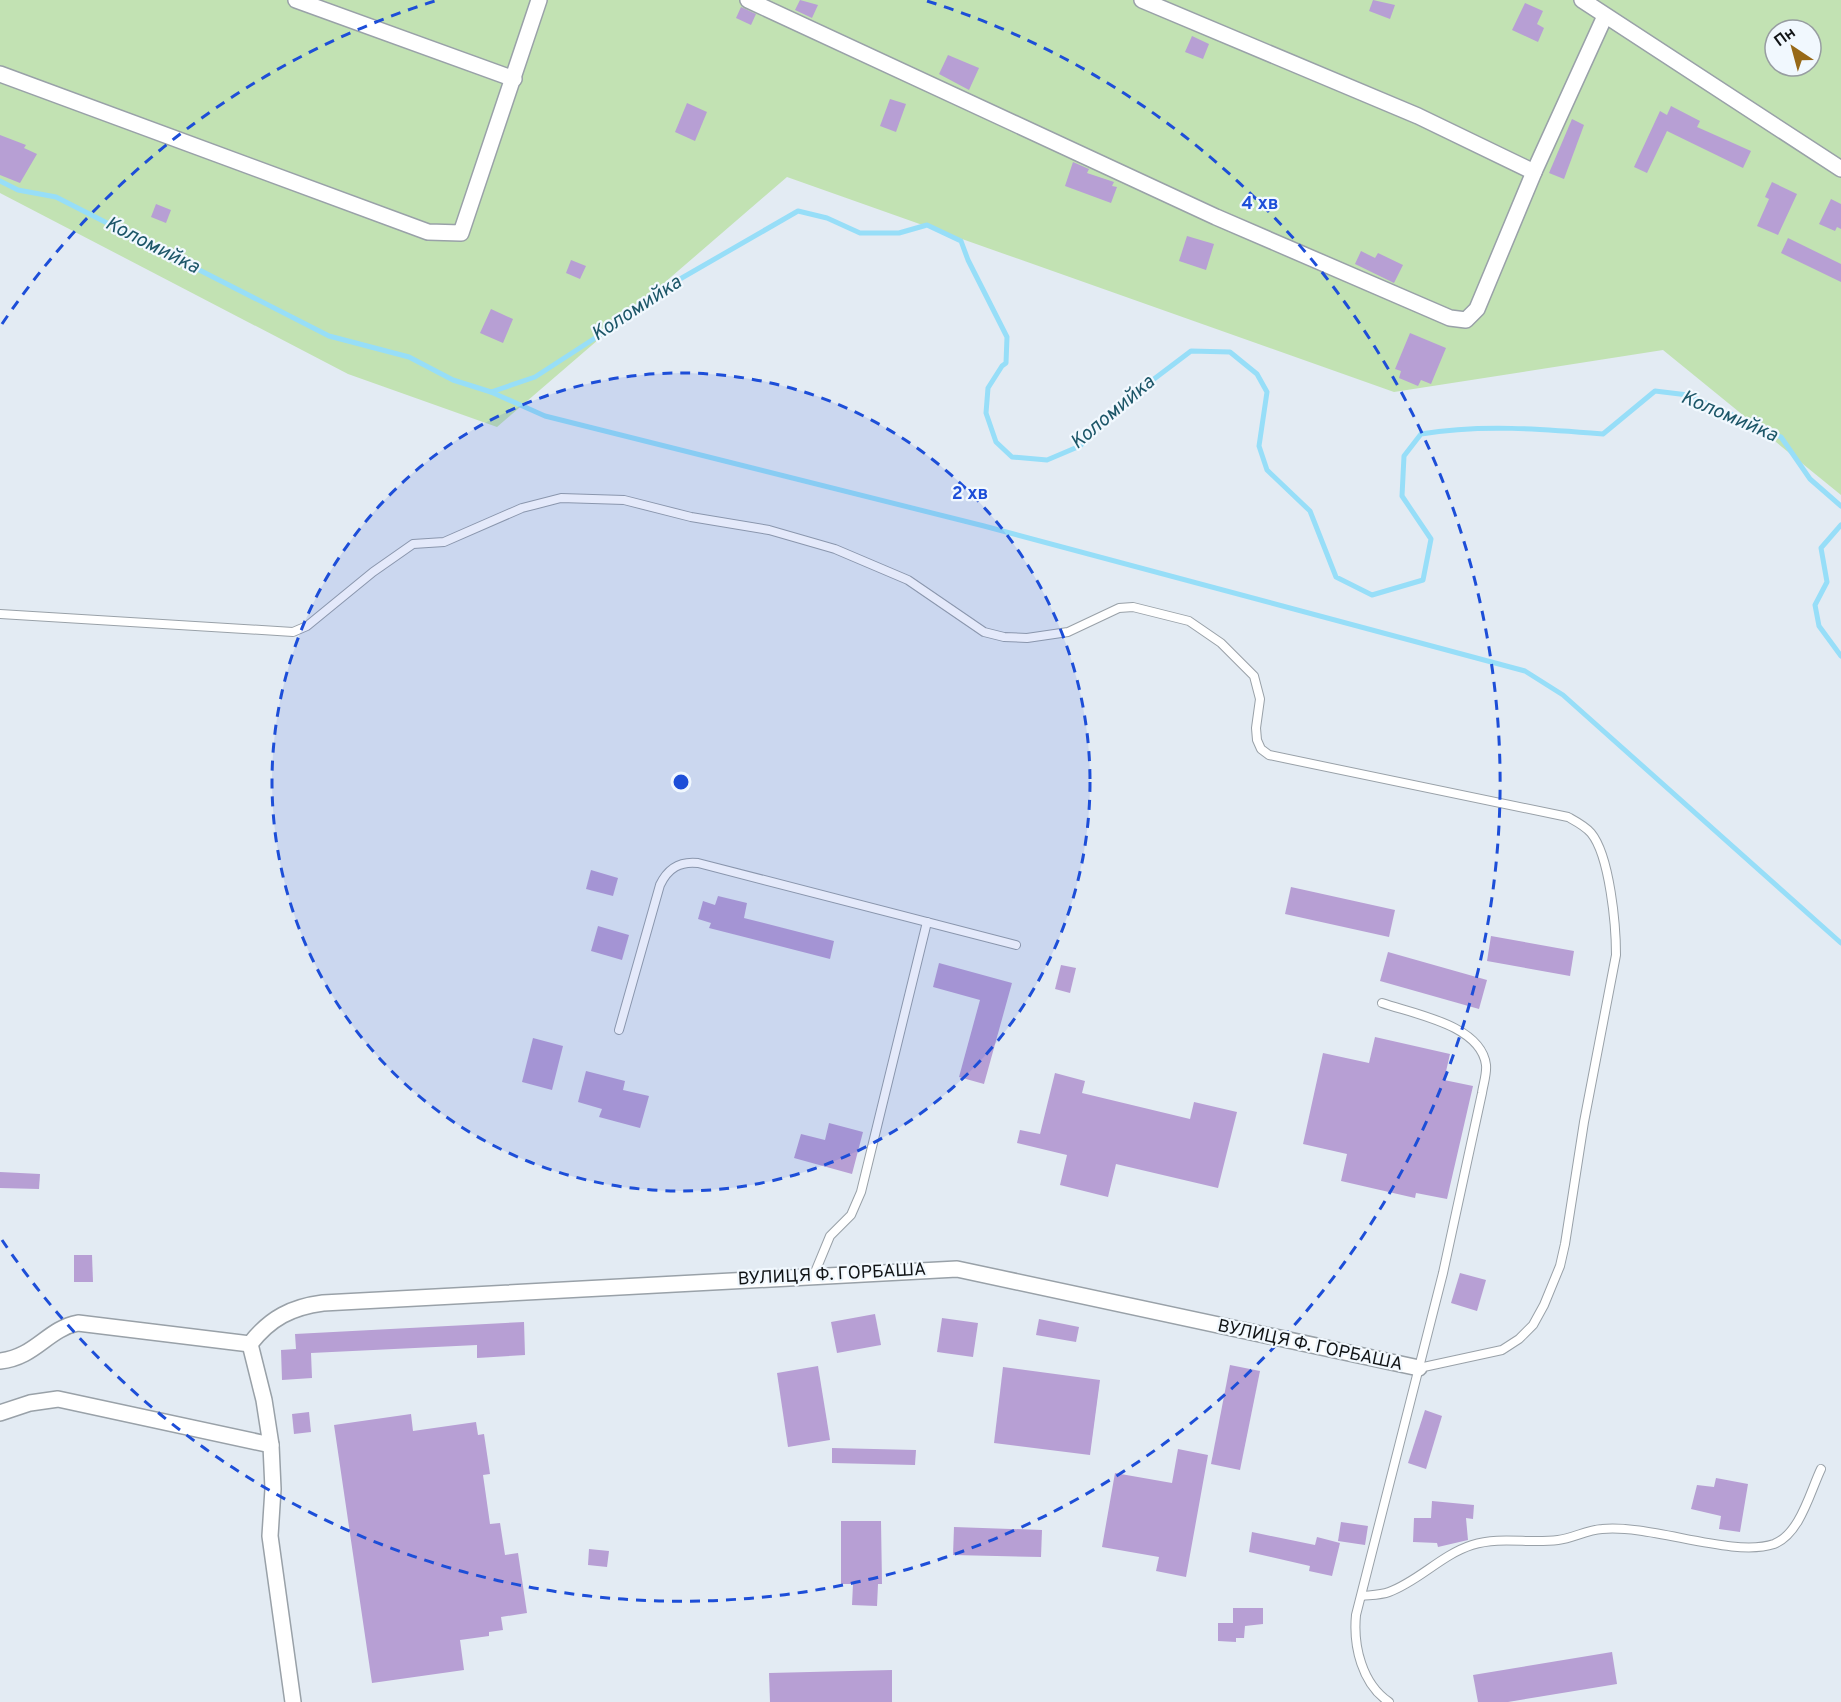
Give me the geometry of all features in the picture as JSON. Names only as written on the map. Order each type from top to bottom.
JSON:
[{"type":"street","points":[[296,0],[514,79]]},
{"type":"street","points":[[0,74],[428,232],[461,233],[539,0]]},
{"type":"street","points":[[748,0],[1226,222],[1450,318],[1466,320],[1477,309],[1534,172],[1605,16]]},
{"type":"street","points":[[1142,0],[1418,116],[1534,172]]},
{"type":"street","points":[[1582,0],[1841,170]]},
{"type":"street","name":"ВУЛИЦЯ Ф. ГОРБАША","points":[[250,1344],[280,1315],[294,1308],[323,1302],[957,1269],[1419,1368]]},
{"type":"street","points":[[0,1361],[20,1357],[40,1345],[63,1326],[83,1322],[250,1344],[264,1400],[271,1445],[273,1489],[270,1536],[293,1702]]},
{"type":"street","points":[[0,1413],[30,1403],[58,1400],[271,1445]]},
{"type":"lane","points":[[0,614],[293,632],[308,626],[373,572],[413,544],[444,542],[522,508],[561,498],[624,500],[691,517],[769,530],[835,549],[908,580],[984,632],[1004,638],[1060,634],[1119,608],[1133,607],[1189,621],[1221,644],[1254,676],[1260,699],[1256,728],[1257,740],[1261,748],[1269,755],[1569,818],[1582,825],[1598,845],[1616,927],[1616,955],[1584,1122],[1560,1266],[1533,1325],[1519,1339],[1502,1350],[1419,1368]]},
{"type":"lane","points":[[619,1029],[660,885],[668,871],[682,863],[698,863],[1016,945]]},
{"type":"lane","points":[[813,1277],[830,1236],[851,1215],[861,1192],[927,922]]},
{"type":"lane","points":[[1382,1003],[1458,1028],[1481,1050],[1486,1066],[1443,1274],[1355,1627],[1359,1653],[1368,1678],[1382,1697],[1389,1702]]},
{"type":"lane","points":[[1362,1596],[1389,1592],[1444,1557],[1473,1545],[1500,1539],[1560,1540],[1603,1529],[1636,1530],[1747,1547],[1776,1543],[1792,1531],[1821,1469]]},
{"type":"green space","points":[[0,0],[1841,0],[1841,495],[1663,350],[1394,392],[787,177],[497,427],[348,374],[0,193]]},
{"type":"building","points":[[800,0],[818,5],[812,18],[795,10]]},
{"type":"building","points":[[1373,0],[1395,5],[1390,19],[1369,11]]},
{"type":"building","points":[[1525,3],[1543,11],[1537,24],[1544,28],[1538,42],[1512,30]]},
{"type":"building","points":[[741,7],[756,14],[751,25],[736,18]]},
{"type":"building","points":[[1192,36],[1209,44],[1203,59],[1185,52]]},
{"type":"building","points":[[948,55],[979,68],[969,90],[939,74]]},
{"type":"building","points":[[890,99],[906,104],[896,132],[880,126]]},
{"type":"building","points":[[687,103],[707,112],[695,141],[675,132]]},
{"type":"building","points":[[1671,106],[1700,121],[1697,127],[1751,151],[1743,168],[1667,131],[1647,173],[1634,167],[1660,111],[1667,115]]},
{"type":"building","points":[[1572,119],[1584,125],[1564,179],[1549,173]]},
{"type":"building","points":[[0,135],[26,145],[24,148],[37,154],[20,183],[0,175]]},
{"type":"building","points":[[1073,162],[1089,169],[1087,173],[1114,182],[1112,186],[1117,187],[1111,203],[1065,186]]},
{"type":"building","points":[[1772,182],[1797,194],[1778,235],[1757,226],[1769,199],[1765,197]]},
{"type":"building","points":[[1831,199],[1841,204],[1841,229],[1837,227],[1835,231],[1819,224]]},
{"type":"building","points":[[156,204],[171,210],[166,223],[151,217]]},
{"type":"building","points":[[1187,236],[1214,244],[1206,270],[1179,261]]},
{"type":"building","points":[[1788,238],[1841,264],[1841,282],[1781,253]]},
{"type":"building","points":[[1361,251],[1375,258],[1378,253],[1403,265],[1394,283],[1355,264]]},
{"type":"building","points":[[571,260],[586,266],[580,279],[566,273]]},
{"type":"building","points":[[491,309],[513,319],[503,343],[480,333]]},
{"type":"building","points":[[1410,333],[1446,348],[1431,384],[1421,380],[1418,386],[1399,378],[1401,371],[1395,369]]},
{"type":"building","points":[[591,870],[618,878],[613,896],[586,889]]},
{"type":"building","points":[[1291,887],[1395,910],[1389,937],[1285,914]]},
{"type":"building","points":[[718,896],[747,903],[744,918],[834,941],[830,959],[709,928],[711,923],[698,919],[703,901],[715,905]]},
{"type":"building","points":[[598,926],[629,935],[622,960],[591,951]]},
{"type":"building","points":[[1491,936],[1574,951],[1570,976],[1487,961]]},
{"type":"building","points":[[1388,952],[1487,980],[1479,1009],[1380,981]]},
{"type":"building","points":[[939,963],[1012,983],[984,1084],[959,1077],[980,1000],[933,987]]},
{"type":"building","points":[[1061,965],[1076,968],[1070,993],[1055,989]]},
{"type":"building","points":[[1375,1037],[1450,1054],[1444,1080],[1473,1086],[1447,1199],[1416,1193],[1415,1198],[1341,1181],[1347,1154],[1303,1144],[1323,1053],[1369,1063]]},
{"type":"building","points":[[533,1038],[563,1046],[552,1090],[522,1082]]},
{"type":"building","points":[[586,1071],[625,1081],[623,1090],[649,1096],[640,1128],[599,1117],[602,1109],[578,1102]]},
{"type":"building","points":[[1055,1073],[1085,1081],[1082,1093],[1190,1119],[1194,1102],[1237,1112],[1218,1188],[1116,1164],[1108,1197],[1060,1185],[1067,1155],[1017,1143],[1020,1130],[1040,1134]]},
{"type":"building","points":[[829,1123],[863,1132],[852,1174],[794,1158],[801,1134],[825,1140]]},
{"type":"building","points":[[0,1172],[40,1174],[39,1189],[0,1188]]},
{"type":"building","points":[[74,1255],[92,1255],[93,1282],[74,1282]]},
{"type":"building","points":[[1460,1273],[1486,1280],[1477,1311],[1451,1303]]},
{"type":"building","points":[[875,1314],[881,1345],[837,1353],[831,1322]]},
{"type":"building","points":[[942,1318],[978,1323],[973,1357],[937,1352]]},
{"type":"building","points":[[1039,1319],[1079,1327],[1076,1342],[1036,1335]]},
{"type":"building","points":[[524,1322],[525,1355],[477,1358],[477,1345],[311,1353],[312,1378],[282,1380],[281,1350],[296,1349],[295,1334]]},
{"type":"building","points":[[1230,1365],[1260,1371],[1240,1470],[1211,1464]]},
{"type":"building","points":[[818,1366],[830,1440],[788,1447],[777,1373]]},
{"type":"building","points":[[1003,1367],[1100,1380],[1090,1455],[994,1443]]},
{"type":"building","points":[[1425,1410],[1442,1416],[1426,1469],[1408,1463]]},
{"type":"building","points":[[309,1412],[311,1432],[294,1434],[292,1414]]},
{"type":"building","points":[[411,1414],[413,1431],[476,1422],[478,1435],[484,1434],[490,1474],[483,1475],[490,1524],[500,1523],[505,1555],[518,1553],[527,1613],[501,1617],[503,1630],[489,1632],[489,1636],[460,1640],[464,1670],[372,1683],[334,1425]]},
{"type":"building","points":[[832,1448],[916,1450],[915,1465],[832,1463]]},
{"type":"building","points":[[1178,1449],[1208,1455],[1186,1577],[1156,1571],[1159,1557],[1102,1547],[1115,1473],[1172,1483]]},
{"type":"building","points":[[1716,1478],[1748,1484],[1740,1532],[1719,1529],[1721,1516],[1691,1509],[1697,1485],[1714,1487]]},
{"type":"building","points":[[1432,1501],[1474,1505],[1473,1519],[1466,1518],[1468,1540],[1438,1547],[1437,1543],[1413,1542],[1414,1518],[1431,1518]]},
{"type":"building","points":[[841,1521],[881,1521],[882,1584],[878,1584],[877,1606],[852,1605],[853,1584],[841,1584]]},
{"type":"building","points":[[1341,1522],[1368,1526],[1365,1545],[1338,1541]]},
{"type":"building","points":[[954,1527],[1042,1530],[1041,1557],[953,1555]]},
{"type":"building","points":[[1252,1532],[1315,1545],[1317,1537],[1340,1543],[1332,1576],[1309,1571],[1310,1566],[1249,1552]]},
{"type":"building","points":[[589,1549],[609,1551],[607,1567],[588,1565]]},
{"type":"building","points":[[1233,1608],[1263,1608],[1263,1624],[1245,1626],[1244,1638],[1236,1638],[1236,1642],[1218,1641],[1218,1623],[1233,1623]]},
{"type":"building","points":[[1612,1652],[1617,1684],[1508,1702],[1478,1702],[1473,1675]]},
{"type":"building","points":[[892,1670],[892,1702],[770,1702],[769,1673]]},
{"type":"waterway","name":"Коломийка","points":[[0,181],[18,190],[56,197],[329,336],[409,357],[453,380],[491,392],[535,377],[609,329],[654,294],[798,211],[827,218],[860,233],[899,233],[927,225],[961,241],[968,260],[1007,337],[1006,363],[988,388],[986,413],[996,442],[1012,457],[1047,460],[1080,446],[1121,404],[1191,351],[1230,352],[1257,374],[1267,392],[1259,446],[1267,470],[1310,511],[1336,577],[1372,595],[1423,580],[1431,539],[1402,496],[1404,456],[1421,434],[1489,428],[1603,434],[1655,391],[1688,395],[1781,437],[1810,479],[1841,506]]},
{"type":"waterway","points":[[491,392],[545,416],[984,526],[1525,671],[1563,695],[1841,943]]},
{"type":"waterway","name":"Коломийка","points":[[1841,525],[1821,548],[1827,582],[1815,605],[1819,626],[1841,656]]}]
